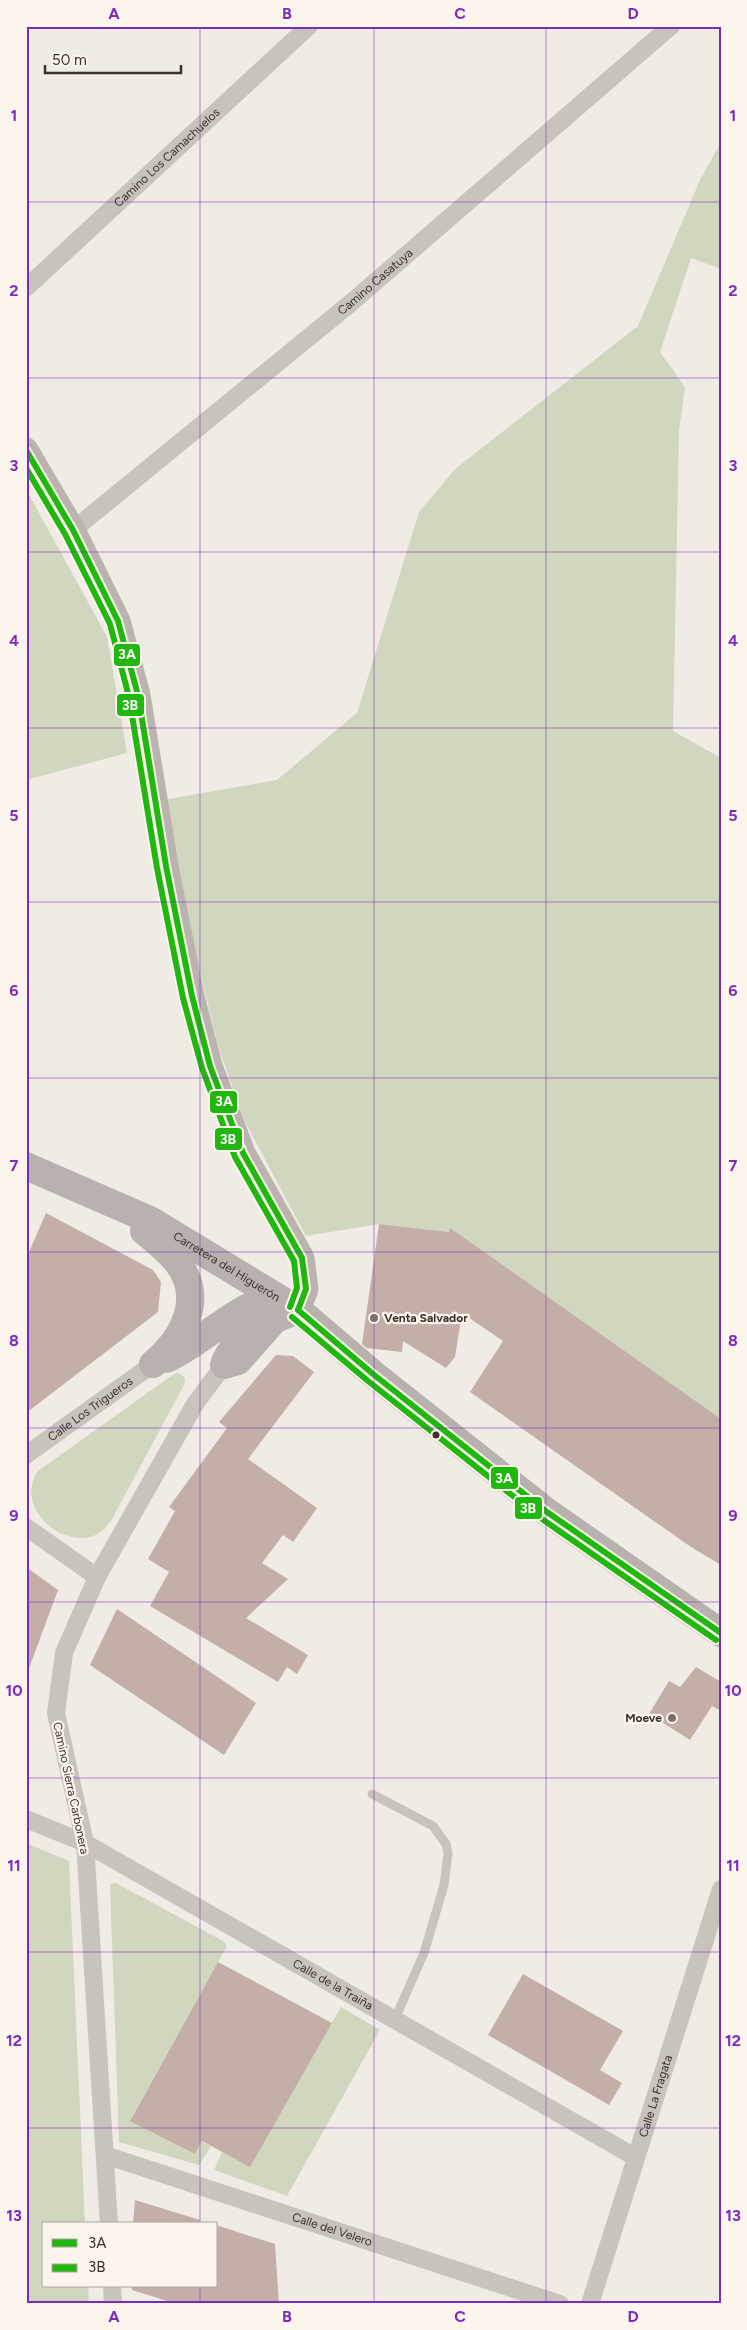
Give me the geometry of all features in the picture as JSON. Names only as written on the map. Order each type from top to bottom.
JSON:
[{"type":"main road","points":[[26,450],[73,530],[118,621],[138,695],[166,866],[192,996],[210,1066],[243,1153],[302,1258],[306,1289],[278,1300],[250,1306],[179,1353],[153,1364]]},
{"type":"main road","name":"Carretera del Higuerón","points":[[26,1166],[150,1220],[278,1300],[546,1512],[721,1633]]},
{"type":"main road","points":[[84,1192],[140,1228],[166,1250],[186,1276],[190,1298],[184,1328],[171,1349],[153,1364]]},
{"type":"main road","points":[[220,1370],[238,1361],[275,1319],[278,1300]]},
{"type":"main road","points":[[202,1338],[218,1341],[224,1347],[220,1370]]},
{"type":"street","name":"Camino Los Camachuelos","points":[[26,288],[309,26]]},
{"type":"street","name":"Camino Casatuya","points":[[73,530],[352,302],[671,26]]},
{"type":"street","name":"Calle Los Trigueros","points":[[26,1455],[153,1364]]},
{"type":"street","name":"Camino Sierra Carbonera","points":[[109,2222],[85,1843],[56,1713],[64,1652],[97,1577],[190,1412],[220,1370]]},
{"type":"street","points":[[26,1527],[97,1577]]},
{"type":"street","name":"Calle de la Traiña","points":[[26,1819],[85,1843],[635,2157]]},
{"type":"street","name":"Calle La Fragata","points":[[590,2304],[721,1889]]},
{"type":"street","name":"Calle del Velero","points":[[105,2155],[560,2304]]},
{"type":"street","points":[[112,2288],[113,2304]]},
{"type":"lane","points":[[372,1794],[433,1826],[446,1844],[448,1853],[444,1885],[424,1953],[395,2019]]},
{"type":"green space","points":[[721,142],[721,269],[691,258],[660,352],[685,387],[679,431],[673,731],[721,758],[721,1419],[449,1232],[379,1224],[306,1236],[245,1122],[219,1049],[177,879],[163,800],[277,780],[357,713],[419,512],[455,469],[638,326],[700,180]]},
{"type":"green space","points":[[26,489],[107,637],[127,753],[26,780]]},
{"type":"green space","points":[[179,1373],[185,1378],[185,1383],[111,1521],[101,1532],[93,1536],[80,1538],[67,1536],[54,1530],[36,1510],[32,1497],[32,1484],[38,1471],[174,1374]]},
{"type":"green space","points":[[26,1843],[69,1861],[85,2222],[42,2222],[42,2288],[88,2288],[89,2304],[26,2304]]},
{"type":"green space","points":[[116,1883],[223,1941],[227,1946],[130,2120],[195,2154],[202,2142],[211,2146],[199,2165],[119,2142],[110,1884]]},
{"type":"green space","points":[[341,2007],[380,2030],[287,2196],[214,2170],[222,2152],[250,2166]]},
{"type":"building","points":[[46,1213],[153,1270],[161,1282],[158,1312],[26,1413],[26,1259]]},
{"type":"building","points":[[379,1224],[449,1232],[450,1228],[721,1419],[721,1565],[691,1547],[470,1392],[503,1341],[462,1313],[455,1357],[446,1368],[403,1341],[402,1352],[367,1348],[362,1344]]},
{"type":"building","points":[[276,1355],[293,1356],[314,1372],[248,1459],[317,1508],[293,1542],[283,1535],[262,1563],[288,1579],[246,1618],[308,1655],[297,1674],[287,1667],[278,1682],[150,1606],[169,1572],[148,1559],[175,1511],[169,1507],[227,1428],[219,1422]]},
{"type":"building","points":[[26,1567],[58,1590],[28,1671],[26,1671]]},
{"type":"building","points":[[117,1609],[256,1703],[224,1755],[90,1665]]},
{"type":"building","points":[[696,1667],[721,1682],[721,1711],[712,1706],[690,1740],[649,1714],[669,1681],[680,1687]]},
{"type":"building","points":[[218,1962],[332,2023],[250,2167],[202,2141],[195,2154],[130,2121]]},
{"type":"building","points":[[523,1974],[623,2031],[600,2070],[622,2083],[609,2105],[488,2035]]},
{"type":"building","points":[[135,2200],[200,2220],[200,2222],[133,2222]]},
{"type":"building","points":[[218,2226],[275,2244],[279,2304],[177,2304],[132,2290],[132,2288],[218,2288]]},
{"type":"transit line","name":"3A","points":[[26,450],[73,530],[118,621],[138,695],[166,866],[192,996],[210,1066],[243,1153],[302,1258],[306,1289],[298,1310]]},
{"type":"transit line","name":"3B","points":[[26,468],[65,534],[110,624],[129,697],[157,868],[183,998],[202,1068],[235,1157],[294,1261],[297,1288],[290,1307]]},
{"type":"transit line","name":"3A","points":[[298,1310],[373,1374],[547,1512],[721,1633]]},
{"type":"transit line","name":"3B","points":[[292,1317],[368,1381],[542,1519],[716,1640]]},
{"type":"place","name":"Venta Salvador","points":[[374,1318]]},
{"type":"place","name":"Moeve","points":[[672,1718]]}]
